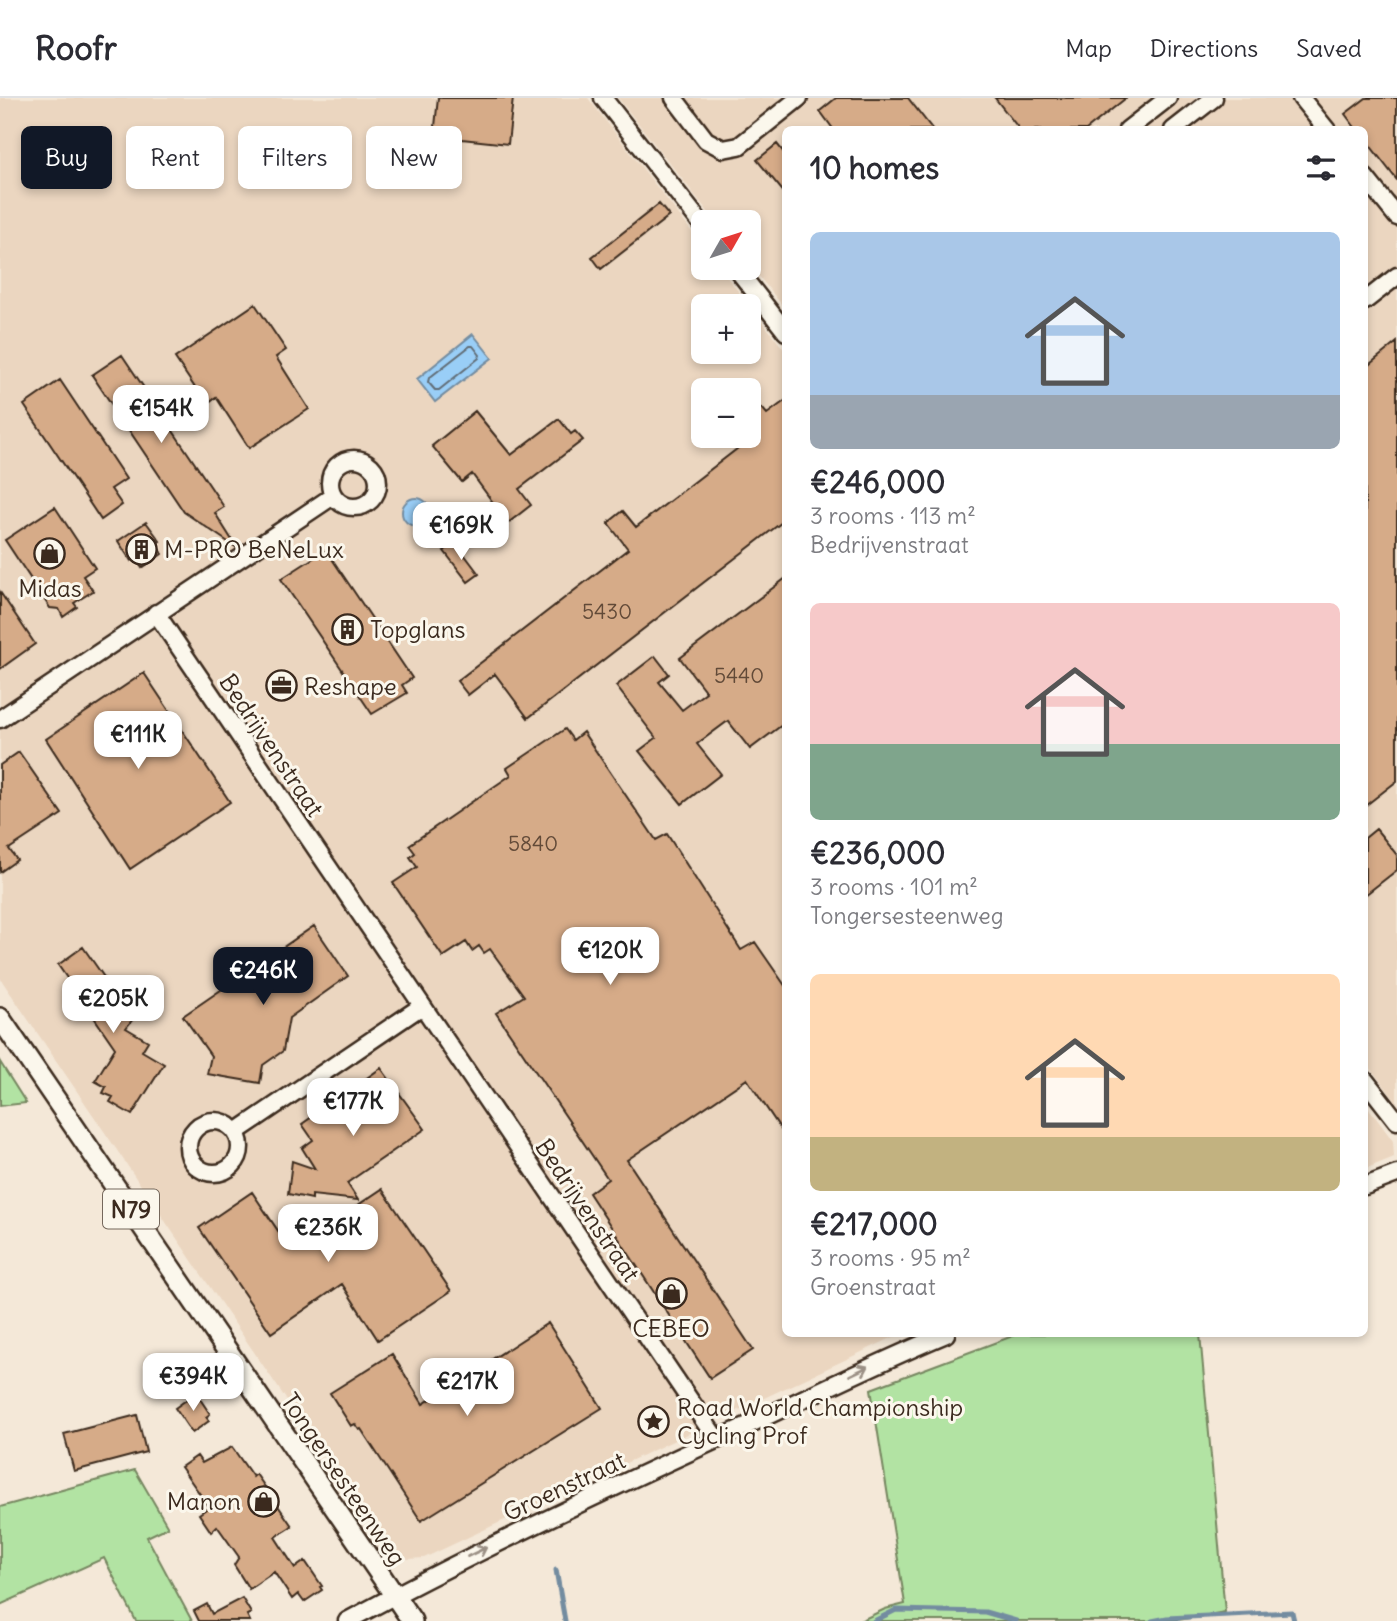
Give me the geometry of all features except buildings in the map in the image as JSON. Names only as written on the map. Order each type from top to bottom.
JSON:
[{"type":"main road","name":"Tongersesteenweg","points":[[0,1018],[412,1621]]},
{"type":"street","points":[[603,98],[691,210]]},
{"type":"street","points":[[674,98],[706,140],[723,149],[739,146],[799,98]]},
{"type":"street","points":[[1133,126],[1168,98]]},
{"type":"street","points":[[1178,126],[1214,98]]},
{"type":"street","points":[[1310,101],[1325,126]]},
{"type":"street","points":[[1368,181],[1397,218]]},
{"type":"street","points":[[1368,299],[1397,276]]},
{"type":"street","points":[[745,280],[782,327]]},
{"type":"street","points":[[0,719],[333,496]]},
{"type":"street","name":"Bedrijvenstraat","points":[[156,613],[717,1440]]},
{"type":"street","points":[[236,1132],[422,1006]]},
{"type":"street","points":[[1368,1084],[1397,1121]]},
{"type":"street","points":[[1368,1185],[1397,1174]]},
{"type":"street","name":"Groenstraat","points":[[347,1621],[416,1583],[540,1522],[878,1362],[939,1337]]},
{"type":"shaded area","points":[[0,98],[588,98],[691,231],[691,280],[729,280],[740,294],[691,294],[691,364],[761,364],[761,320],[782,347],[782,1337],[894,1337],[424,1558],[408,1559],[360,1508],[0,978]]},
{"type":"shaded area","points":[[618,98],[1397,98],[1397,265],[1368,289],[1368,126],[782,126],[782,305],[761,279],[761,210],[707,210]]},
{"type":"shaded area","points":[[1397,288],[1397,1103],[1368,1065],[1368,311]]},
{"type":"shaded area","points":[[1368,1107],[1393,1141],[1394,1157],[1368,1168]]},
{"type":"green space","points":[[0,1062],[26,1103],[0,1106]]},
{"type":"green space","points":[[1010,1337],[1200,1337],[1225,1612],[1173,1621],[860,1621],[885,1609],[905,1604],[871,1389]]},
{"type":"green space","points":[[135,1470],[168,1527],[147,1537],[192,1621],[136,1621],[104,1558],[0,1605],[0,1507]]},
{"type":"water","points":[[473,334],[492,358],[435,402],[417,379]]},
{"type":"water","points":[[416,498],[426,502],[430,512],[426,522],[416,526],[406,522],[402,512],[406,502]]},
{"type":"waterway","points":[[556,1570],[565,1621]]},
{"type":"waterway","points":[[874,1621],[896,1610],[985,1612],[1016,1621]]},
{"type":"waterway","points":[[1152,1621],[1292,1612],[1294,1621]]},
{"type":"place","name":"M-PRO BeNeLux","points":[[141,549]]},
{"type":"place","name":"Midas","points":[[50,554]]},
{"type":"place","name":"Topglans","points":[[347,629]]},
{"type":"place","name":"Reshape","points":[[281,686]]},
{"type":"place","name":"CEBEO","points":[[671,1294]]},
{"type":"place","name":"Road World Championship Cycling Prof","points":[[654,1421]]},
{"type":"place","name":"Manon","points":[[264,1501]]}]
